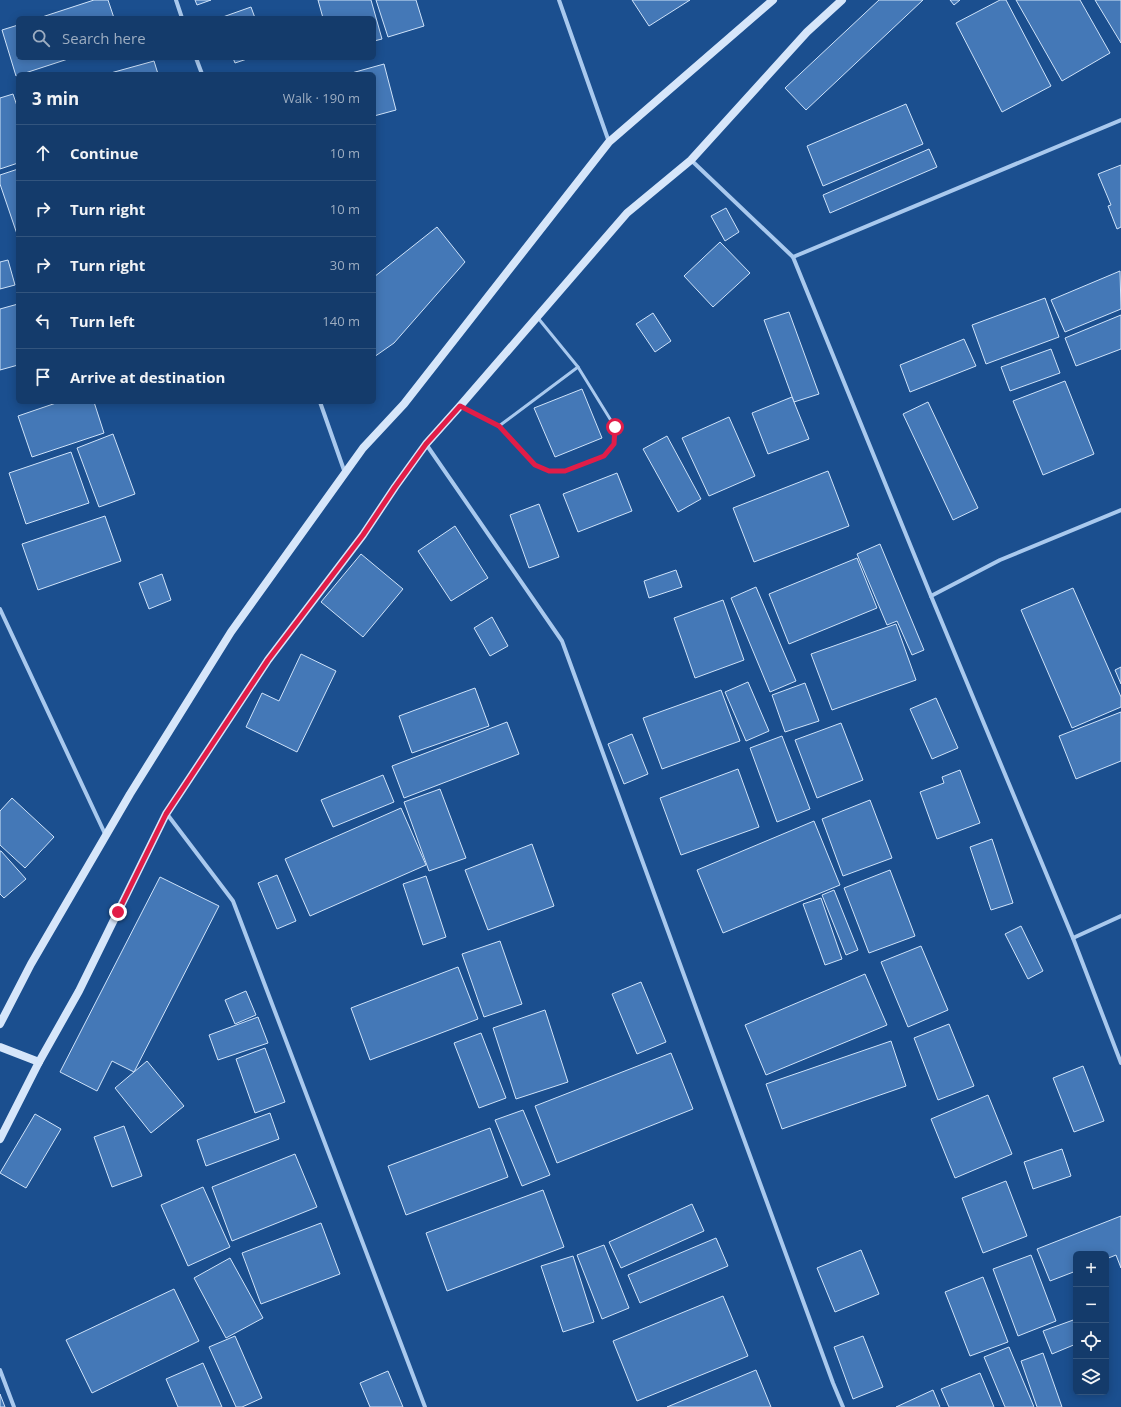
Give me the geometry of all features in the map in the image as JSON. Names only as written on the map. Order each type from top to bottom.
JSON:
[{"type":"main road","points":[[0,1024],[31,964],[130,794],[231,632],[363,448],[404,404],[609,142],[773,0]]},
{"type":"main road","points":[[0,1138],[39,1062],[79,991],[166,814],[268,660],[363,535],[426,444],[627,213],[691,160],[807,32],[842,0]]},
{"type":"main road","points":[[0,1047],[39,1062]]},
{"type":"street","points":[[176,0],[181,16]]},
{"type":"street","points":[[559,0],[609,142]]},
{"type":"street","points":[[197,60],[201,72]]},
{"type":"street","points":[[793,257],[1121,120]]},
{"type":"street","points":[[691,160],[793,257],[931,596],[1073,938],[1121,1064]]},
{"type":"street","points":[[321,404],[345,473]]},
{"type":"street","points":[[426,444],[562,641],[843,1407]]},
{"type":"street","points":[[931,596],[1000,560],[1121,510]]},
{"type":"street","points":[[0,609],[106,836]]},
{"type":"street","points":[[166,814],[233,901],[425,1407]]},
{"type":"street","points":[[1073,938],[1121,916]]},
{"type":"street","points":[[0,1370],[14,1407]]},
{"type":"lane","points":[[460,406],[499,426],[535,465],[549,471],[565,471],[604,456],[614,444],[615,427],[578,366],[537,317]]},
{"type":"lane","points":[[499,426],[578,366]]},
{"type":"building","points":[[94,0],[108,0],[113,16],[45,16]]},
{"type":"building","points":[[195,0],[211,0],[197,5]]},
{"type":"building","points":[[318,0],[371,0],[376,16],[322,16]]},
{"type":"building","points":[[376,0],[416,0],[424,26],[388,37]]},
{"type":"building","points":[[632,0],[690,0],[649,26]]},
{"type":"building","points":[[879,0],[923,0],[806,110],[785,88]]},
{"type":"building","points":[[950,0],[960,0],[954,5]]},
{"type":"building","points":[[1000,0],[1006,0],[1051,86],[1002,112],[956,23]]},
{"type":"building","points":[[1016,0],[1080,0],[1110,53],[1062,81]]},
{"type":"building","points":[[1095,0],[1121,0],[1121,43]]},
{"type":"building","points":[[251,7],[254,16],[226,16]]},
{"type":"building","points":[[376,18],[382,39],[376,40]]},
{"type":"building","points":[[16,26],[16,60],[65,60],[28,72],[16,72],[16,76],[2,30]]},
{"type":"building","points":[[234,60],[244,60],[235,63]]},
{"type":"building","points":[[154,61],[157,72],[114,72]]},
{"type":"building","points":[[384,64],[396,110],[376,115],[376,72],[355,72]]},
{"type":"building","points":[[13,94],[16,103],[16,164],[0,169],[0,98]]},
{"type":"building","points":[[906,104],[923,144],[823,186],[807,146]]},
{"type":"building","points":[[929,149],[937,167],[830,213],[823,195]]},
{"type":"building","points":[[1121,165],[1121,227],[1117,229],[1108,206],[1111,205],[1098,174]]},
{"type":"building","points":[[16,170],[16,231],[0,184],[0,175]]},
{"type":"building","points":[[726,208],[739,232],[725,241],[711,216]]},
{"type":"building","points":[[437,227],[465,262],[394,343],[376,356],[376,275]]},
{"type":"building","points":[[720,242],[750,273],[713,307],[684,276]]},
{"type":"building","points":[[8,260],[15,285],[0,289],[0,262]]},
{"type":"building","points":[[1120,271],[1121,309],[1065,332],[1051,300]]},
{"type":"building","points":[[1045,298],[1059,337],[986,364],[972,325]]},
{"type":"building","points":[[16,305],[16,366],[0,370],[0,309]]},
{"type":"building","points":[[789,312],[819,394],[794,402],[764,320]]},
{"type":"building","points":[[653,313],[671,341],[655,352],[636,324]]},
{"type":"building","points":[[1121,315],[1121,349],[1076,366],[1065,338]]},
{"type":"building","points":[[964,339],[976,366],[910,392],[900,365]]},
{"type":"building","points":[[1051,349],[1060,373],[1010,391],[1001,367]]},
{"type":"building","points":[[1065,381],[1094,454],[1043,475],[1013,401]]},
{"type":"building","points":[[582,389],[602,438],[555,457],[534,408]]},
{"type":"building","points":[[792,397],[809,439],[768,454],[752,413]]},
{"type":"building","points":[[928,402],[978,508],[953,520],[903,414]]},
{"type":"building","points":[[53,404],[95,404],[104,433],[32,457],[18,416]]},
{"type":"building","points":[[729,417],[755,476],[709,496],[682,438]]},
{"type":"building","points":[[113,434],[135,494],[99,507],[77,448]]},
{"type":"building","points":[[667,436],[701,499],[678,512],[643,449]]},
{"type":"building","points":[[71,452],[89,503],[26,524],[9,473]]},
{"type":"building","points":[[828,471],[849,526],[754,562],[733,508]]},
{"type":"building","points":[[617,473],[632,511],[578,532],[563,494]]},
{"type":"building","points":[[539,504],[559,557],[529,568],[510,515]]},
{"type":"building","points":[[105,516],[121,561],[38,590],[22,544]]},
{"type":"building","points":[[455,526],[488,578],[451,601],[418,551]]},
{"type":"building","points":[[880,544],[924,650],[912,655],[897,621],[887,625],[857,554]]},
{"type":"building","points":[[361,554],[403,589],[363,637],[321,602]]},
{"type":"building","points":[[857,558],[877,608],[789,644],[769,594]]},
{"type":"building","points":[[676,570],[682,587],[649,598],[644,581]]},
{"type":"building","points":[[162,574],[171,600],[149,609],[139,583]]},
{"type":"building","points":[[756,587],[796,681],[770,692],[731,598]]},
{"type":"building","points":[[1073,588],[1121,697],[1121,707],[1072,728],[1021,610]]},
{"type":"building","points":[[723,600],[744,660],[695,678],[674,618]]},
{"type":"building","points":[[492,617],[508,646],[490,656],[474,628]]},
{"type":"building","points":[[896,624],[916,680],[832,710],[811,654]]},
{"type":"building","points":[[301,654],[336,671],[297,752],[246,727],[262,693],[279,701]]},
{"type":"building","points":[[1121,667],[1121,684],[1115,670]]},
{"type":"building","points":[[748,682],[769,731],[746,741],[725,692]]},
{"type":"building","points":[[805,683],[819,721],[785,732],[772,695]]},
{"type":"building","points":[[475,688],[489,726],[412,753],[399,716]]},
{"type":"building","points":[[721,690],[740,741],[662,769],[643,718]]},
{"type":"building","points":[[936,698],[958,748],[932,759],[910,709]]},
{"type":"building","points":[[1121,712],[1121,761],[1076,779],[1059,736]]},
{"type":"building","points":[[507,722],[519,754],[404,798],[392,766]]},
{"type":"building","points":[[841,723],[863,780],[817,798],[795,740]]},
{"type":"building","points":[[632,734],[648,774],[624,784],[608,744]]},
{"type":"building","points":[[782,736],[810,809],[777,822],[750,748]]},
{"type":"building","points":[[738,769],[759,827],[681,855],[660,798]]},
{"type":"building","points":[[960,770],[980,823],[937,839],[920,792],[944,783],[942,777]]},
{"type":"building","points":[[383,775],[394,802],[333,827],[321,800]]},
{"type":"building","points":[[440,789],[466,858],[429,871],[404,802]]},
{"type":"building","points":[[12,798],[54,837],[25,868],[0,845],[0,811]]},
{"type":"building","points":[[870,800],[892,858],[843,876],[822,819]]},
{"type":"building","points":[[401,808],[426,865],[310,916],[285,859]]},
{"type":"building","points":[[814,821],[840,885],[723,933],[697,870]]},
{"type":"building","points":[[992,839],[1013,903],[991,910],[970,847]]},
{"type":"building","points":[[532,844],[554,906],[488,930],[465,870]]},
{"type":"building","points":[[0,851],[26,879],[4,898],[0,894]]},
{"type":"building","points":[[890,870],[915,936],[869,953],[844,888]]},
{"type":"building","points":[[277,875],[296,921],[277,929],[258,883]]},
{"type":"building","points":[[426,876],[446,937],[423,945],[403,884]]},
{"type":"building","points":[[160,877],[219,906],[134,1072],[112,1061],[97,1091],[60,1072]]},
{"type":"building","points":[[834,890],[858,950],[846,955],[822,895]]},
{"type":"building","points":[[821,898],[842,959],[825,965],[803,904]]},
{"type":"building","points":[[1021,926],[1043,971],[1028,979],[1005,934]]},
{"type":"building","points":[[500,941],[522,1004],[484,1017],[462,954]]},
{"type":"building","points":[[921,946],[948,1010],[908,1027],[881,962]]},
{"type":"building","points":[[458,967],[478,1019],[370,1060],[351,1008]]},
{"type":"building","points":[[865,974],[887,1025],[766,1075],[745,1025]]},
{"type":"building","points":[[641,982],[666,1042],[637,1054],[612,994]]},
{"type":"building","points":[[246,991],[256,1015],[235,1024],[225,1000]]},
{"type":"building","points":[[545,1010],[568,1082],[516,1099],[493,1028]]},
{"type":"building","points":[[258,1017],[268,1043],[218,1060],[209,1035]]},
{"type":"building","points":[[949,1024],[974,1086],[938,1100],[914,1038]]},
{"type":"building","points":[[481,1033],[506,1098],[479,1108],[454,1043]]},
{"type":"building","points":[[891,1041],[906,1086],[782,1129],[766,1084]]},
{"type":"building","points":[[265,1048],[285,1102],[255,1113],[236,1059]]},
{"type":"building","points":[[671,1053],[693,1109],[557,1163],[535,1106]]},
{"type":"building","points":[[147,1061],[184,1106],[151,1133],[115,1088]]},
{"type":"building","points":[[1083,1066],[1104,1121],[1074,1132],[1053,1078]]},
{"type":"building","points":[[988,1095],[1012,1154],[955,1178],[931,1119]]},
{"type":"building","points":[[523,1110],[550,1175],[522,1186],[495,1120]]},
{"type":"building","points":[[270,1113],[279,1139],[206,1166],[197,1140]]},
{"type":"building","points":[[35,1114],[61,1129],[26,1188],[0,1173]]},
{"type":"building","points":[[124,1126],[142,1176],[112,1187],[94,1137]]},
{"type":"building","points":[[490,1128],[508,1177],[406,1215],[388,1166]]},
{"type":"building","points":[[1062,1149],[1071,1176],[1033,1189],[1024,1162]]},
{"type":"building","points":[[295,1154],[317,1207],[232,1241],[212,1187]]},
{"type":"building","points":[[1006,1181],[1027,1236],[983,1253],[962,1198]]},
{"type":"building","points":[[203,1187],[230,1247],[188,1266],[161,1205]]},
{"type":"building","points":[[543,1190],[564,1247],[447,1291],[426,1233]]},
{"type":"building","points":[[692,1204],[704,1231],[621,1268],[609,1242]]},
{"type":"building","points":[[1121,1216],[1121,1268],[1116,1255],[1109,1258],[1109,1251],[1073,1251],[1073,1272],[1050,1281],[1037,1249]]},
{"type":"building","points":[[321,1223],[340,1274],[261,1304],[242,1253]]},
{"type":"building","points":[[716,1238],[728,1266],[640,1303],[628,1275]]},
{"type":"building","points":[[604,1245],[629,1308],[602,1319],[577,1255]]},
{"type":"building","points":[[861,1250],[879,1294],[835,1312],[817,1268]]},
{"type":"building","points":[[1031,1255],[1056,1321],[1018,1336],[993,1269]]},
{"type":"building","points":[[573,1256],[594,1322],[563,1332],[541,1266]]},
{"type":"building","points":[[230,1258],[263,1318],[226,1338],[194,1278]]},
{"type":"building","points":[[983,1277],[1008,1342],[970,1356],[945,1292]]},
{"type":"building","points":[[174,1289],[199,1341],[92,1393],[66,1340]]},
{"type":"building","points":[[723,1296],[748,1356],[637,1401],[613,1341]]},
{"type":"building","points":[[1073,1320],[1073,1345],[1052,1354],[1043,1331]]},
{"type":"building","points":[[235,1336],[262,1398],[242,1407],[236,1407],[209,1347]]},
{"type":"building","points":[[863,1336],[883,1387],[853,1399],[834,1347]]},
{"type":"building","points":[[1009,1347],[1034,1407],[1005,1407],[984,1357]]},
{"type":"building","points":[[1043,1353],[1062,1407],[1037,1407],[1021,1361]]},
{"type":"building","points":[[203,1363],[222,1407],[178,1407],[166,1379]]},
{"type":"building","points":[[756,1370],[771,1407],[667,1407]]},
{"type":"building","points":[[388,1371],[403,1407],[370,1407],[360,1383]]},
{"type":"building","points":[[980,1373],[994,1407],[949,1407],[941,1389]]},
{"type":"building","points":[[933,1390],[940,1407],[896,1407]]},
{"type":"building","points":[[0,1394],[5,1407],[0,1407]]},
{"type":"route","points":[[118,912],[166,814],[268,660],[363,535],[426,444],[460,406],[499,426],[535,465],[549,471],[565,471],[604,456],[614,444],[615,427]]}]
